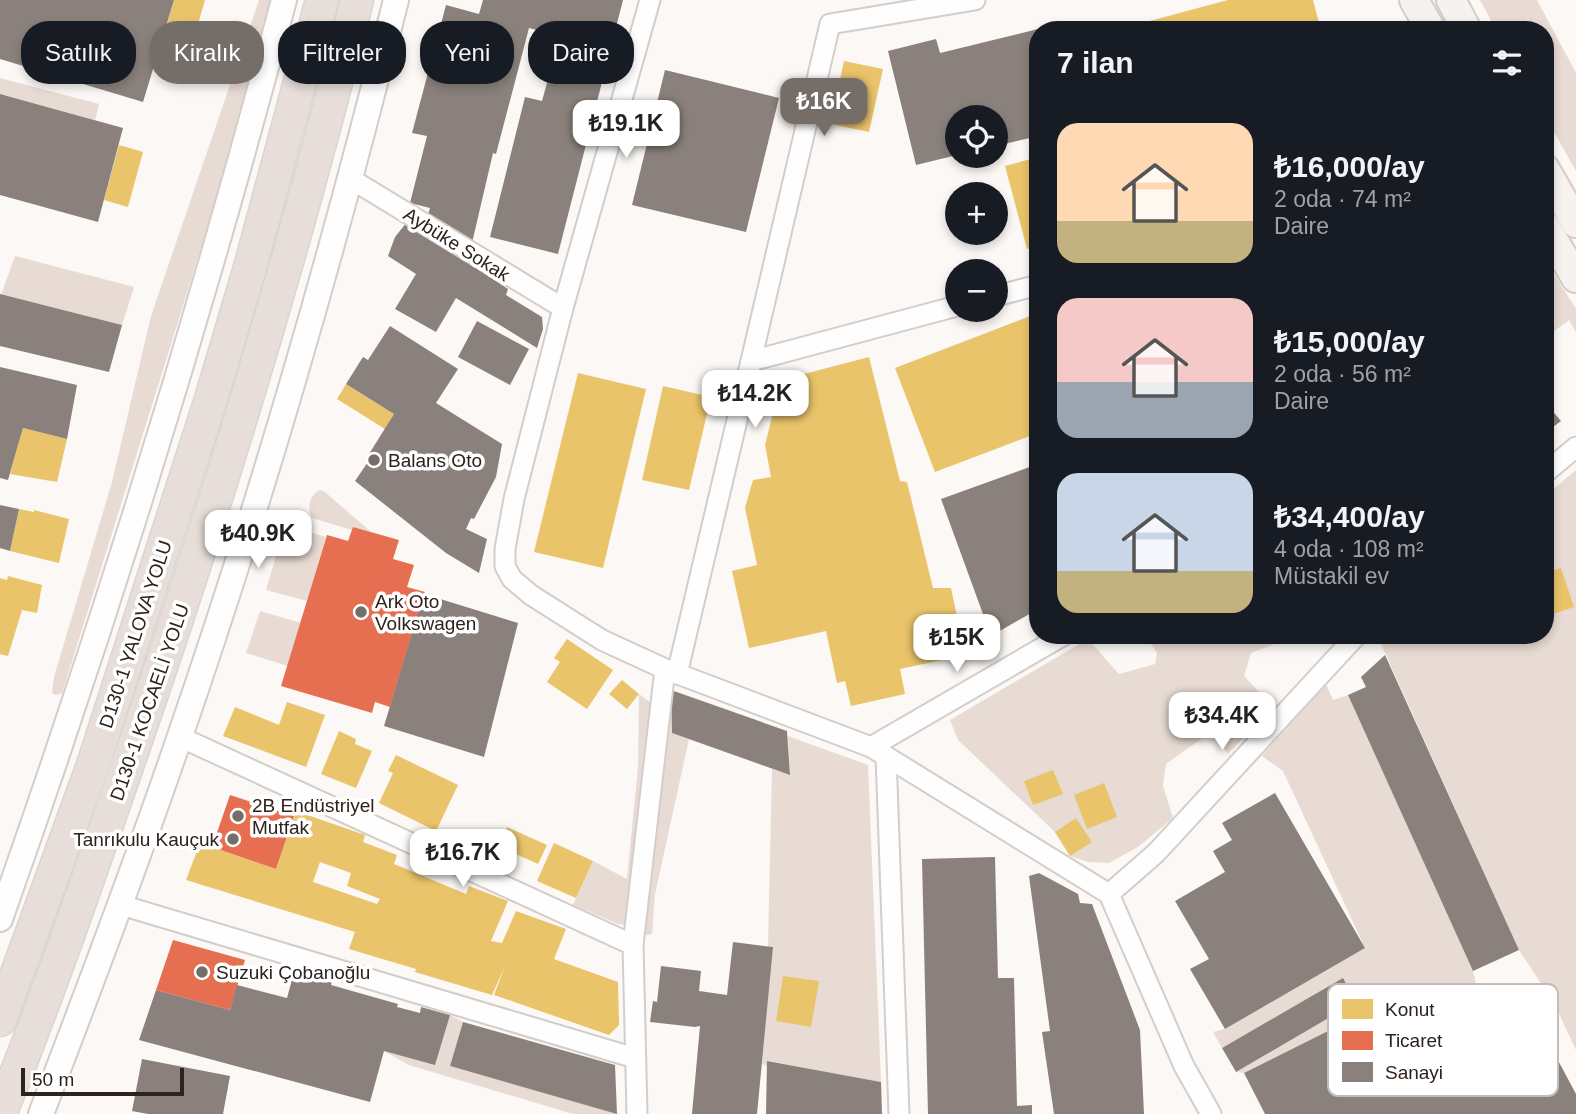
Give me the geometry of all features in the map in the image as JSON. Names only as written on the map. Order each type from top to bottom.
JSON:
[{"type":"highway","name":"D130-1 YALOVA YOLU","points":[[0,1020],[93,765],[211,399],[251,264],[321,0]]},
{"type":"highway","name":"D130-1 KOCAELİ YOLU","points":[[2,1114],[79,906],[186,597],[278,295],[357,0]]},
{"type":"main road","points":[[1414,0],[1426,21]]},
{"type":"main road","points":[[1451,0],[1462,21]]},
{"type":"main road","points":[[1554,185],[1576,223]]},
{"type":"main road","points":[[1554,241],[1576,278]]},
{"type":"street","points":[[0,919],[48,783],[145,487],[240,164],[284,0]]},
{"type":"street","points":[[41,1114],[121,905],[180,737],[259,491],[351,179],[396,0]]},
{"type":"street","points":[[650,0],[563,309],[514,499],[505,549],[505,566],[512,579],[531,595],[602,640],[671,672],[879,752],[1109,894],[1184,1066],[1211,1114]]},
{"type":"street","points":[[637,1114],[633,945],[671,672],[751,361],[830,24],[975,0]]},
{"type":"street","name":"Aybüke Sokak","points":[[351,179],[563,309]]},
{"type":"street","points":[[1008,293],[1029,287]]},
{"type":"street","points":[[751,361],[945,309]]},
{"type":"street","points":[[1554,465],[1576,447]]},
{"type":"street","points":[[879,752],[1050,644]]},
{"type":"street","points":[[1109,894],[1156,853],[1344,644]]},
{"type":"street","points":[[180,737],[633,945]]},
{"type":"street","points":[[879,752],[899,1114]]},
{"type":"street","points":[[121,905],[635,1058]]},
{"type":"shaded area","points":[[259,0],[271,0],[264,26],[264,21],[252,21]]},
{"type":"shaded area","points":[[1480,0],[1537,0],[1548,21],[1491,21]]},
{"type":"shaded area","points":[[1554,32],[1576,73],[1576,171],[1554,132]]},
{"type":"shaded area","points":[[0,78],[99,104],[95,120],[0,94]]},
{"type":"shaded area","points":[[230,84],[248,84],[226,168],[65,684],[62,693],[56,695],[52,693],[54,677],[112,482],[151,316]]},
{"type":"shaded area","points":[[15,256],[134,287],[122,325],[1,295]]},
{"type":"shaded area","points":[[1554,274],[1576,309],[1576,332],[1569,320],[1554,331]]},
{"type":"shaded area","points":[[1576,470],[1576,1050],[1558,1012],[1558,984],[1541,984],[1519,950],[1381,644],[1554,644],[1554,488]]},
{"type":"shaded area","points":[[320,490],[371,532],[353,527],[352,530],[312,518],[310,502],[313,495]]},
{"type":"shaded area","points":[[285,525],[326,537],[307,601],[266,590]]},
{"type":"shaded area","points":[[260,611],[301,623],[288,666],[246,653]]},
{"type":"shaded area","points":[[1079,644],[1092,644],[1119,674],[1155,664],[1157,653],[1151,644],[1274,644],[1251,653],[1244,676],[1273,707],[1228,754],[1211,732],[1166,764],[1163,786],[1173,818],[1138,847],[1109,863],[1088,862],[1070,856],[1055,832],[958,740],[950,720]]},
{"type":"shaded area","points":[[1326,684],[1333,700],[1348,695],[1473,971],[1476,984],[1345,984],[1342,979],[1328,984],[1328,987],[1222,1048],[1213,1032],[1225,1029],[1365,948],[1283,771],[1262,756]]},
{"type":"shaded area","points":[[639,694],[651,703],[628,919],[625,925],[573,905],[593,861],[627,879],[638,767]]},
{"type":"shaded area","points":[[671,712],[672,733],[689,739],[655,894],[652,934],[646,935],[644,933]]},
{"type":"shaded area","points":[[788,736],[868,765],[881,1082],[768,1061],[767,1066],[762,1064],[772,947],[768,946],[772,769],[790,775]]},
{"type":"shaded area","points":[[450,1015],[463,1022],[450,1066],[619,1114],[573,1114],[409,1065],[384,1051]]},
{"type":"shaded area","points":[[1328,1018],[1328,1031],[1244,1073],[1236,1072]]},
{"type":"building: Konut","points":[[174,0],[205,0],[199,21],[168,21]]},
{"type":"building: Konut","points":[[1228,0],[1313,0],[1319,21],[1150,21]]},
{"type":"building: Konut","points":[[844,61],[883,69],[869,132],[831,124]]},
{"type":"building: Konut","points":[[119,145],[143,152],[128,207],[104,200]]},
{"type":"building: Konut","points":[[1029,159],[1029,248],[1006,168]]},
{"type":"building: Konut","points":[[1029,316],[1029,436],[935,472],[895,368]]},
{"type":"building: Konut","points":[[869,357],[900,481],[907,482],[933,588],[951,588],[965,655],[900,669],[905,694],[851,706],[845,681],[837,683],[826,631],[749,648],[732,571],[757,565],[745,508],[753,480],[771,477],[765,445],[781,380]]},
{"type":"building: Konut","points":[[578,373],[646,389],[603,568],[534,552]]},
{"type":"building: Konut","points":[[346,384],[394,414],[385,429],[337,399]]},
{"type":"building: Konut","points":[[663,386],[711,397],[689,490],[642,480]]},
{"type":"building: Konut","points":[[23,428],[67,439],[57,482],[10,474]]},
{"type":"building: Konut","points":[[19,509],[69,519],[59,563],[10,551]]},
{"type":"building: Konut","points":[[1561,568],[1574,607],[1554,614],[1554,570]]},
{"type":"building: Konut","points":[[8,576],[42,585],[37,613],[22,610],[8,656],[0,654],[0,578],[7,580]]},
{"type":"building: Konut","points":[[567,639],[613,670],[587,709],[547,682],[560,662],[554,658]]},
{"type":"building: Konut","points":[[622,680],[639,694],[627,709],[609,694]]},
{"type":"building: Konut","points":[[287,702],[325,715],[306,767],[223,736],[235,707],[279,725]]},
{"type":"building: Konut","points":[[339,731],[356,739],[355,744],[372,751],[356,788],[321,774]]},
{"type":"building: Konut","points":[[396,755],[458,785],[436,831],[379,803],[393,773],[388,771]]},
{"type":"building: Konut","points":[[1053,770],[1063,794],[1033,805],[1024,781]]},
{"type":"building: Konut","points":[[1104,783],[1117,817],[1087,829],[1074,795]]},
{"type":"building: Konut","points":[[296,811],[365,835],[363,842],[397,855],[394,864],[466,894],[469,886],[508,901],[491,941],[502,943],[516,911],[566,929],[554,959],[618,982],[619,1025],[609,1035],[494,995],[505,966],[492,995],[349,949],[355,932],[186,880],[200,843],[276,869]],"holes":[[[320,862],[351,873],[347,886],[380,899],[377,904],[313,882]]]},
{"type":"building: Konut","points":[[1076,818],[1092,842],[1070,856],[1055,832]]},
{"type":"building: Konut","points":[[507,827],[547,845],[538,864],[498,846]]},
{"type":"building: Konut","points":[[554,843],[593,861],[576,898],[537,881]]},
{"type":"building: Konut","points":[[783,976],[819,981],[811,1027],[776,1021]]},
{"type":"building: Ticaret","name":"Ark Oto Volkswagen","points":[[353,527],[399,540],[393,559],[414,565],[407,587],[425,592],[390,707],[375,702],[372,713],[281,686],[327,535],[348,541]]},
{"type":"building: Ticaret","points":[[230,795],[294,816],[276,869],[212,847]]},
{"type":"building: Ticaret","name":"Suzuki Çobanoğlu","points":[[173,940],[245,960],[230,1010],[156,990]]},
{"type":"building: Sanayi","points":[[0,0],[174,0],[168,21],[150,21],[150,79],[143,102],[83,84],[136,84],[136,21],[21,21],[21,65],[0,59]]},
{"type":"building: Sanayi","points":[[483,0],[623,0],[618,21],[528,21],[528,32],[496,154],[493,153],[472,243],[427,218],[430,208],[410,203],[427,136],[412,133],[425,84],[514,84],[514,21],[442,21],[446,5],[479,14]]},
{"type":"building: Sanayi","points":[[1029,31],[1029,138],[1008,143],[1008,105],[945,105],[945,158],[916,165],[888,51],[936,39],[940,53]]},
{"type":"building: Sanayi","points":[[665,70],[779,98],[746,232],[632,205]]},
{"type":"building: Sanayi","points":[[547,84],[602,84],[558,254],[490,237],[525,97],[542,101]]},
{"type":"building: Sanayi","points":[[0,94],[123,128],[98,222],[0,195]]},
{"type":"building: Sanayi","points":[[407,222],[508,289],[506,295],[542,317],[543,329],[537,348],[456,298],[436,332],[395,309],[416,274],[388,256],[395,237]]},
{"type":"building: Sanayi","points":[[0,294],[122,325],[109,372],[0,346]]},
{"type":"building: Sanayi","points":[[477,321],[529,349],[510,385],[458,357]]},
{"type":"building: Sanayi","points":[[390,326],[458,369],[436,403],[502,444],[496,477],[466,529],[487,539],[479,573],[446,553],[355,481],[372,456],[369,454],[394,414],[346,384],[363,357],[368,360]]},
{"type":"building: Sanayi","points":[[0,367],[77,385],[67,439],[23,428],[8,480],[0,478]]},
{"type":"building: Sanayi","points":[[1554,413],[1561,421],[1554,426]]},
{"type":"building: Sanayi","points":[[1029,467],[1029,614],[991,636],[941,499]]},
{"type":"building: Sanayi","points":[[0,505],[19,509],[10,551],[0,548]]},
{"type":"building: Sanayi","points":[[424,594],[518,623],[484,757],[384,726]]},
{"type":"building: Sanayi","points":[[1385,655],[1519,950],[1473,971],[1348,695],[1366,687],[1361,677]]},
{"type":"building: Sanayi","points":[[671,690],[787,731],[790,775],[672,733]]},
{"type":"building: Sanayi","points":[[1275,793],[1365,948],[1225,1029],[1190,969],[1209,959],[1175,901],[1225,872],[1213,851],[1232,840],[1222,823]]},
{"type":"building: Sanayi","points":[[995,857],[998,978],[1014,978],[1017,1106],[1032,1105],[1032,1114],[928,1114],[922,859]]},
{"type":"building: Sanayi","points":[[1039,873],[1078,894],[1080,903],[1092,904],[1140,1030],[1144,1114],[1054,1114],[1042,1032],[1050,1031],[1029,876]]},
{"type":"building: Sanayi","points":[[733,942],[773,947],[757,1114],[692,1114],[700,1026],[650,1022],[653,1001],[657,1002],[661,966],[701,971],[699,991],[727,995]]},
{"type":"building: Sanayi","points":[[296,965],[333,976],[331,985],[398,1004],[397,1007],[420,1013],[421,1007],[450,1015],[435,1065],[384,1051],[370,1102],[139,1040],[156,990],[230,1010],[237,985],[287,998]]},
{"type":"building: Sanayi","points":[[1343,978],[1346,984],[1333,984]]},
{"type":"building: Sanayi","points":[[1328,987],[1328,1018],[1236,1072],[1222,1048]]},
{"type":"building: Sanayi","points":[[463,1022],[615,1065],[617,1114],[450,1066]]},
{"type":"building: Sanayi","points":[[1328,1031],[1328,1096],[1558,1096],[1558,1060],[1576,1094],[1576,1114],[1265,1114],[1244,1073]]},
{"type":"building: Sanayi","points":[[142,1059],[230,1076],[223,1114],[148,1114],[132,1111]]},
{"type":"building: Sanayi","points":[[767,1061],[881,1082],[882,1114],[766,1114]]},
{"type":"place","name":"Balans Oto","points":[[374,460]]},
{"type":"place","name":"Ark Oto Volkswagen","points":[[361,612]]},
{"type":"place","name":"2B Endüstriyel Mutfak","points":[[238,816]]},
{"type":"place","name":"Tanrıkulu Kauçuk","points":[[233,839]]},
{"type":"place","name":"Suzuki Çobanoğlu","points":[[202,972]]}]
